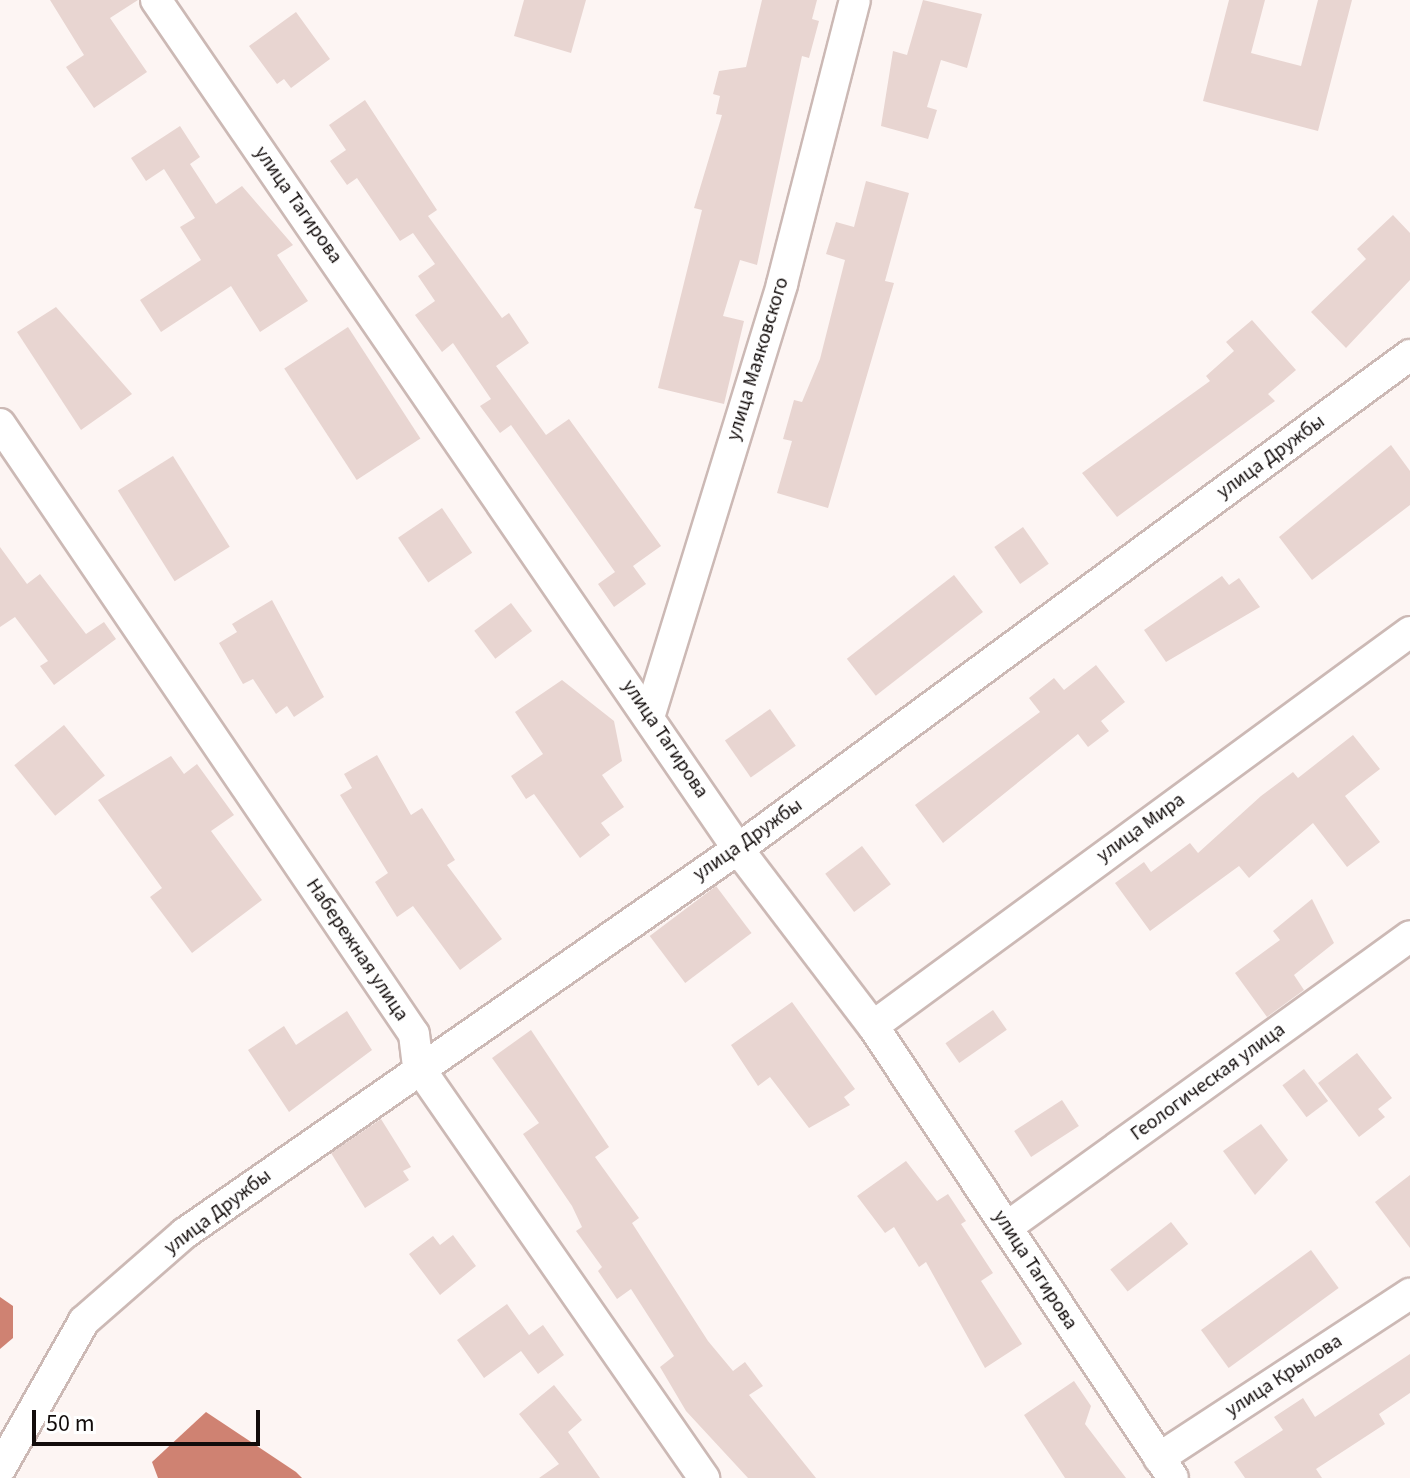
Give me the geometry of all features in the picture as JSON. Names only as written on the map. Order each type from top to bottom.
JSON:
[{"type":"street","name":"улица Тагирова","points":[[156,0],[650,714],[738,849],[873,1026],[1166,1468]]},
{"type":"street","name":"улица Маяковского","points":[[650,714],[782,284],[855,0]]},
{"type":"street","name":"улица Дружбы","points":[[0,1469],[84,1321],[185,1233],[418,1066],[738,849],[1410,355]]},
{"type":"street","name":"Набережная улица","points":[[0,424],[414,1034],[418,1066],[704,1478]]},
{"type":"street","name":"улица Мира","points":[[873,1026],[1410,632]]},
{"type":"street","name":"Геологическая улица","points":[[1007,1227],[1410,936]]},
{"type":"street","name":"улица Крылова","points":[[1166,1468],[1410,1294]]},
{"type":"shaded area","points":[[0,1297],[13,1306],[13,1338],[0,1349]]},
{"type":"shaded area","points":[[206,1412],[302,1478],[158,1478],[152,1462]]},
{"type":"building","points":[[50,0],[138,0],[110,18],[147,72],[94,108],[66,67],[84,55]]},
{"type":"building","points":[[524,0],[586,0],[571,53],[514,36]]},
{"type":"building","points":[[762,0],[817,0],[812,19],[819,21],[809,58],[802,56],[757,265],[740,260],[723,316],[744,321],[724,404],[658,388],[702,210],[694,208],[722,115],[716,114],[720,96],[713,94],[719,71],[746,67]]},
{"type":"building","points":[[923,0],[982,14],[967,68],[941,60],[927,107],[937,110],[928,139],[881,126],[893,51],[907,55]]},
{"type":"building","points":[[1229,0],[1265,0],[1251,53],[1301,66],[1318,0],[1352,0],[1318,131],[1203,101]]},
{"type":"building","points":[[296,12],[330,59],[291,88],[284,79],[277,84],[249,46]]},
{"type":"building","points":[[365,100],[437,210],[428,216],[502,318],[509,313],[529,343],[496,366],[546,435],[569,419],[661,546],[633,566],[646,584],[614,607],[598,584],[615,572],[511,425],[500,433],[480,406],[491,399],[453,343],[442,352],[415,315],[435,301],[418,276],[435,264],[413,233],[400,241],[357,178],[347,185],[330,161],[346,150],[329,125]]},
{"type":"building","points":[[180,126],[200,157],[190,164],[216,204],[242,186],[293,245],[277,255],[308,301],[260,332],[231,286],[161,332],[140,300],[201,260],[180,227],[195,218],[164,169],[146,181],[131,158]]},
{"type":"building","points":[[866,181],[909,193],[885,281],[894,283],[828,508],[777,493],[792,441],[783,439],[794,400],[802,402],[820,359],[845,260],[826,254],[836,222],[854,227]]},
{"type":"building","points":[[1393,215],[1410,233],[1410,280],[1346,348],[1311,312],[1366,259],[1357,249]]},
{"type":"building","points":[[56,307],[132,394],[81,430],[17,332]]},
{"type":"building","points":[[1252,320],[1296,370],[1268,394],[1275,401],[1117,517],[1082,473],[1210,381],[1206,376],[1234,351],[1226,342]]},
{"type":"building","points":[[348,327],[420,439],[357,480],[284,368]]},
{"type":"building","points":[[1391,445],[1410,471],[1410,505],[1312,580],[1279,537]]},
{"type":"building","points":[[173,456],[230,547],[175,581],[118,490]]},
{"type":"building","points":[[442,508],[472,553],[428,582],[398,538]]},
{"type":"building","points":[[1023,527],[1049,564],[1020,584],[994,547]]},
{"type":"building","points":[[0,547],[27,584],[40,574],[86,634],[104,622],[116,639],[54,685],[40,666],[48,661],[15,617],[0,627]]},
{"type":"building","points":[[954,575],[983,612],[876,696],[847,659]]},
{"type":"building","points":[[1222,576],[1229,585],[1239,578],[1260,607],[1166,662],[1144,630]]},
{"type":"building","points":[[272,600],[324,697],[294,717],[287,706],[276,714],[253,679],[243,684],[219,643],[237,632],[232,624]]},
{"type":"building","points":[[511,603],[532,631],[495,659],[474,631]]},
{"type":"building","points":[[1096,665],[1125,702],[1101,721],[1109,731],[1088,747],[1078,734],[943,843],[915,805],[1040,712],[1029,698],[1054,678],[1064,690]]},
{"type":"building","points":[[562,680],[614,721],[622,761],[602,775],[624,807],[601,823],[610,835],[580,858],[534,794],[526,799],[511,776],[543,754],[515,712]]},
{"type":"building","points":[[770,709],[796,746],[751,777],[725,741]]},
{"type":"building","points":[[64,725],[105,776],[55,816],[14,765]]},
{"type":"building","points":[[1353,735],[1380,769],[1345,796],[1380,842],[1347,867],[1313,823],[1249,878],[1239,866],[1150,931],[1115,883],[1144,862],[1151,872],[1190,843],[1198,853],[1261,796],[1293,772],[1298,778]]},
{"type":"building","points":[[377,755],[411,815],[422,808],[455,860],[447,865],[502,939],[460,970],[413,906],[397,917],[375,882],[388,873],[340,795],[352,788],[344,774]]},
{"type":"building","points":[[171,756],[184,774],[197,764],[234,815],[211,831],[262,900],[192,953],[150,897],[162,888],[98,800]]},
{"type":"building","points":[[862,846],[891,884],[854,912],[825,874]]},
{"type":"building","points":[[716,886],[752,933],[685,983],[650,936]]},
{"type":"building","points":[[1312,899],[1334,943],[1294,975],[1304,990],[1267,1017],[1235,973],[1280,940],[1273,931]]},
{"type":"building","points":[[792,1002],[855,1089],[844,1097],[850,1105],[809,1128],[770,1077],[758,1086],[731,1045]]},
{"type":"building","points":[[993,1010],[1007,1030],[959,1063],[945,1043]]},
{"type":"building","points":[[347,1011],[372,1050],[289,1112],[248,1050],[284,1026],[296,1045]]},
{"type":"building","points":[[531,1030],[609,1147],[595,1157],[639,1218],[632,1223],[708,1341],[733,1371],[745,1362],[763,1386],[749,1395],[816,1478],[748,1478],[686,1411],[660,1367],[674,1356],[631,1289],[617,1299],[598,1271],[602,1267],[576,1231],[582,1227],[572,1206],[523,1134],[539,1123],[492,1058]]},
{"type":"building","points":[[1357,1053],[1392,1098],[1378,1109],[1385,1117],[1359,1137],[1318,1083]]},
{"type":"building","points":[[1304,1069],[1328,1101],[1307,1117],[1282,1085]]},
{"type":"building","points":[[1062,1100],[1079,1126],[1031,1157],[1014,1131]]},
{"type":"building","points":[[381,1119],[411,1167],[403,1171],[409,1180],[365,1208],[331,1153]]},
{"type":"building","points":[[1261,1124],[1288,1160],[1255,1195],[1223,1151]]},
{"type":"building","points":[[906,1161],[937,1201],[948,1194],[966,1221],[961,1224],[993,1273],[981,1281],[1022,1344],[985,1368],[926,1262],[919,1267],[894,1227],[885,1233],[857,1196]]},
{"type":"building","points":[[1410,1175],[1410,1248],[1375,1202]]},
{"type":"building","points":[[1171,1222],[1188,1244],[1128,1291],[1110,1269]]},
{"type":"building","points":[[453,1235],[476,1266],[440,1295],[409,1254],[433,1236],[440,1245]]},
{"type":"building","points":[[1311,1250],[1339,1288],[1229,1368],[1201,1330]]},
{"type":"building","points":[[507,1304],[529,1335],[543,1325],[564,1355],[538,1374],[521,1351],[484,1378],[457,1340]]},
{"type":"building","points":[[1410,1354],[1410,1393],[1379,1414],[1385,1424],[1316,1469],[1322,1478],[1245,1478],[1234,1462],[1283,1430],[1274,1417],[1303,1398],[1315,1417]]},
{"type":"building","points":[[1074,1381],[1091,1406],[1085,1424],[1126,1478],[1065,1478],[1024,1415]]},
{"type":"building","points":[[554,1385],[582,1420],[568,1432],[600,1478],[539,1478],[559,1464],[519,1414]]}]
